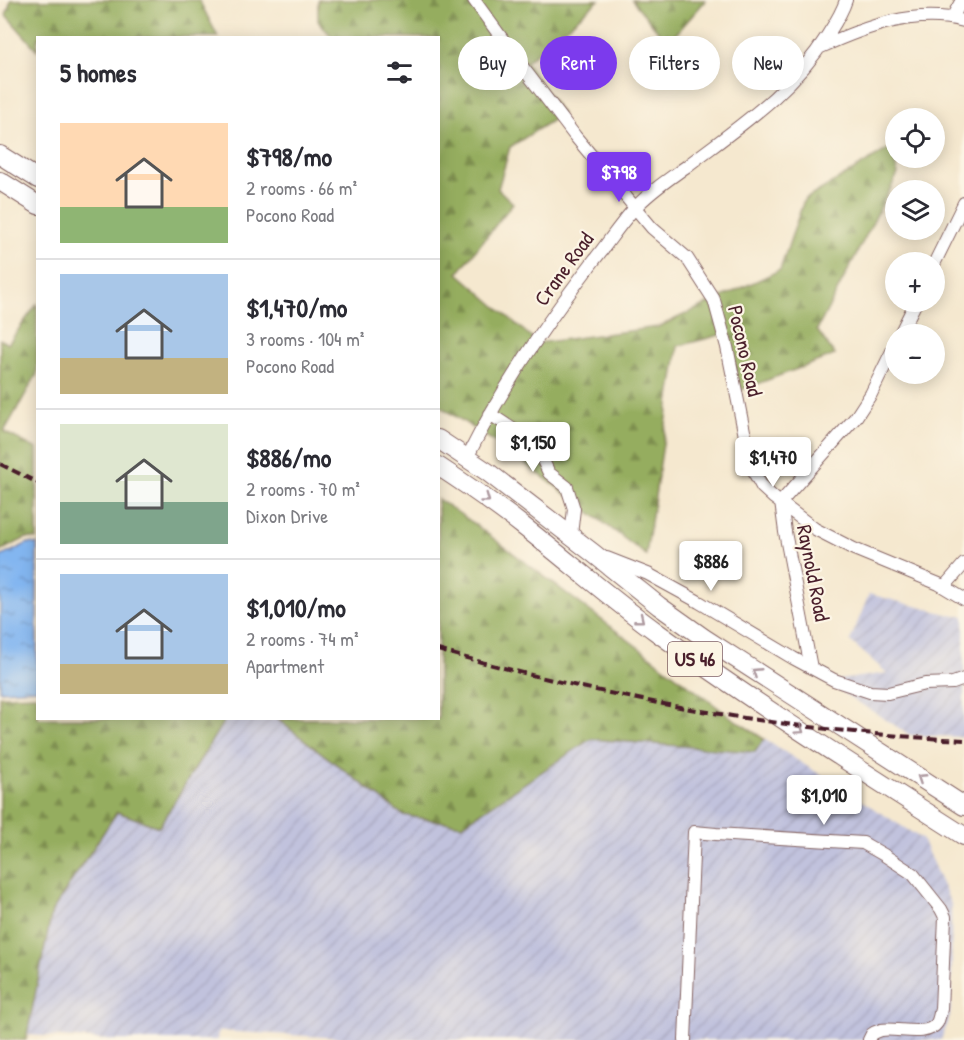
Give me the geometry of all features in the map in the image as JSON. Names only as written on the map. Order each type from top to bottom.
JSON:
[{"type":"highway","points":[[0,155],[36,178]]},
{"type":"highway","points":[[0,181],[36,204]]},
{"type":"highway","name":"US 46","points":[[440,440],[489,473],[659,606],[704,638],[964,806]]},
{"type":"highway","name":"US 46","points":[[440,467],[522,525],[656,632],[725,681],[964,836]]},
{"type":"highway","points":[[948,826],[964,844]]},
{"type":"street","name":"Pocono Road","points":[[474,0],[574,136],[652,228],[687,258],[714,300],[727,347],[750,461],[754,474],[762,487],[815,529],[854,549],[944,587],[964,599]]},
{"type":"street","name":"Crane Road","points":[[467,458],[490,414],[551,319],[634,208],[768,104],[793,80],[820,47],[839,17],[846,0]]},
{"type":"street","points":[[820,47],[856,31],[903,19],[928,16],[958,20],[962,0]]},
{"type":"street","points":[[940,252],[964,203]]},
{"type":"street","name":"Raynold Road","points":[[811,668],[781,502],[856,417],[885,365]]},
{"type":"street","points":[[490,414],[532,442],[549,473],[567,487],[574,509],[571,536]]},
{"type":"street","points":[[593,553],[648,574],[834,680],[870,692],[888,693],[925,684],[953,683],[964,680]]},
{"type":"street","points":[[944,587],[964,564]]},
{"type":"street","points":[[685,1040],[694,831],[863,843],[913,874],[941,909],[945,918],[940,1016],[936,1024],[928,1030],[882,1030],[872,1034],[869,1040]]},
{"type":"shaded area","points":[[869,594],[955,616],[964,616],[964,737],[910,735],[826,682],[887,673],[850,641]]},
{"type":"shaded area","points":[[224,720],[278,720],[403,815],[462,825],[591,739],[755,752],[764,739],[922,839],[951,904],[950,1015],[941,1040],[378,1040],[218,1031],[217,1040],[113,1040],[27,1035],[52,911],[117,812],[159,827]]},
{"type":"green space","points":[[11,0],[199,0],[217,36],[36,36],[36,49],[6,15]]},
{"type":"green space","points":[[318,0],[599,0],[557,36],[540,36],[540,50],[528,60],[528,36],[458,36],[458,90],[528,90],[528,65],[540,82],[540,90],[545,90],[562,114],[510,147],[498,189],[513,203],[458,273],[538,343],[658,327],[780,270],[804,200],[885,151],[885,168],[896,168],[898,174],[895,180],[885,180],[885,199],[817,330],[835,355],[738,391],[728,333],[678,346],[646,555],[506,449],[440,406],[440,36],[331,36],[318,21]]},
{"type":"green space","points":[[632,0],[706,0],[674,36],[662,36]]},
{"type":"green space","points":[[36,305],[36,376],[4,432],[36,448],[36,539],[26,538],[0,551],[0,339],[8,344]]},
{"type":"green space","points":[[440,500],[732,718],[764,739],[755,752],[591,739],[462,825],[403,815],[278,720],[440,720]]},
{"type":"green space","points":[[36,695],[36,720],[224,720],[159,827],[117,812],[52,911],[26,1040],[0,1040],[0,696]]},
{"type":"water","points":[[28,543],[36,544],[36,689],[0,691],[0,557]]},
{"type":"railway","points":[[0,464],[36,482]]},
{"type":"railway","points":[[440,651],[567,684],[698,710],[831,729],[964,740]]}]
